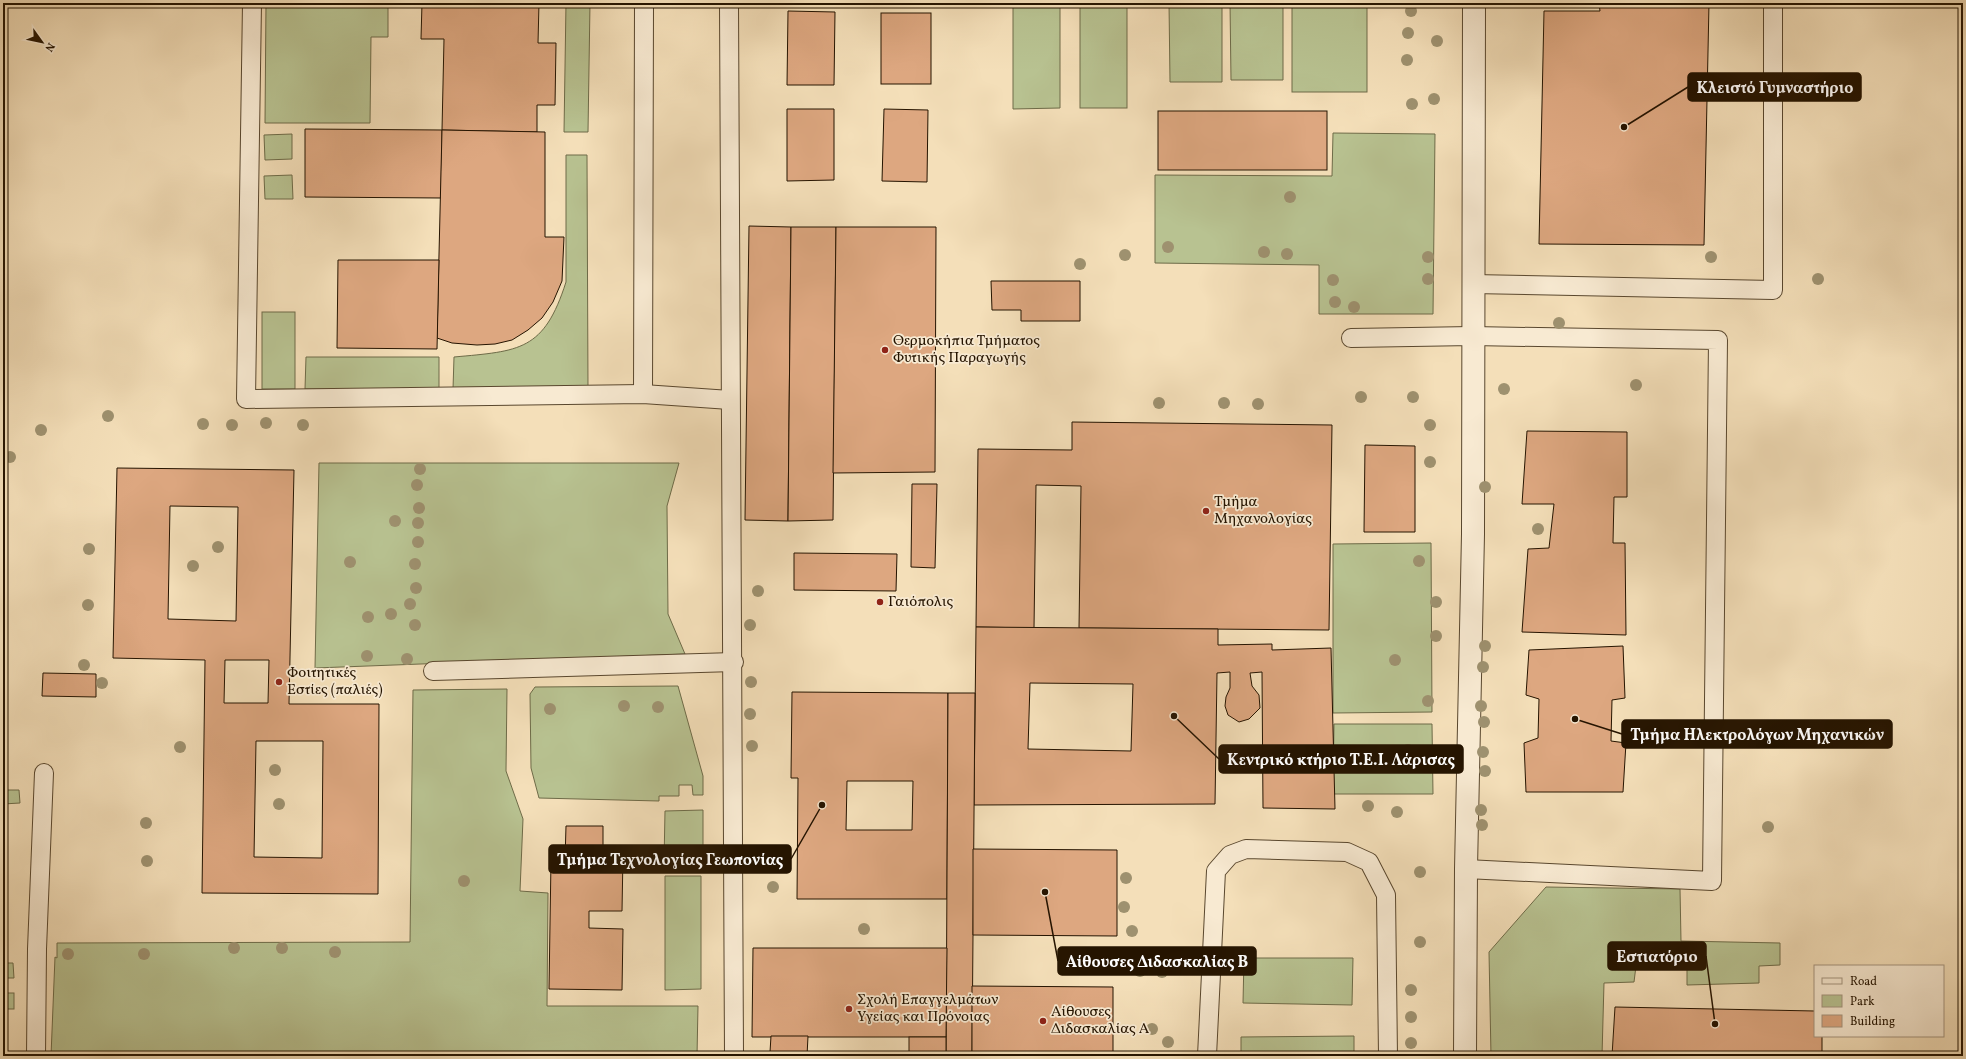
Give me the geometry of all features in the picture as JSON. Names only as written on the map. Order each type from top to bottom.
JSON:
[{"type":"street","points":[[1465,1056],[1466,869],[1472,534],[1474,3]]},
{"type":"lane","points":[[252,3],[246,399],[643,394],[730,400]]},
{"type":"lane","points":[[643,394],[644,3]]},
{"type":"lane","points":[[729,3],[730,400],[734,662],[734,1056]]},
{"type":"lane","points":[[1472,284],[1773,290],[1773,3]]},
{"type":"lane","points":[[1350,338],[1472,336],[1718,340],[1712,881],[1466,869]]},
{"type":"lane","points":[[433,671],[734,662]]},
{"type":"lane","points":[[36,1056],[44,773]]},
{"type":"lane","points":[[1207,1056],[1216,871],[1230,855],[1246,849],[1347,852],[1368,862],[1386,895],[1388,1056]]},
{"type":"green space","points":[[266,3],[388,3],[388,37],[371,37],[370,123],[265,123]]},
{"type":"green space","points":[[566,3],[590,3],[588,132],[564,132]]},
{"type":"green space","points":[[1013,3],[1060,3],[1060,108],[1013,109]]},
{"type":"green space","points":[[1080,3],[1127,3],[1127,108],[1080,108]]},
{"type":"green space","points":[[1169,3],[1222,3],[1222,82],[1170,82]]},
{"type":"green space","points":[[1230,3],[1283,3],[1283,80],[1231,80]]},
{"type":"green space","points":[[1292,3],[1367,3],[1367,92],[1292,92]]},
{"type":"green space","points":[[1333,133],[1435,134],[1433,314],[1319,314],[1319,265],[1155,263],[1155,175],[1332,176]]},
{"type":"green space","points":[[292,134],[292,159],[265,160],[264,135]]},
{"type":"green space","points":[[566,155],[587,155],[588,389],[453,389],[454,357],[513,349],[526,343],[538,334],[548,322],[558,305],[566,282]]},
{"type":"green space","points":[[292,175],[293,199],[265,199],[264,176]]},
{"type":"green space","points":[[262,312],[295,312],[295,389],[262,389]]},
{"type":"green space","points":[[306,357],[439,357],[439,389],[305,389]]},
{"type":"green space","points":[[319,463],[679,463],[667,506],[668,614],[685,654],[315,668]]},
{"type":"green space","points":[[1431,543],[1432,712],[1333,713],[1333,544]]},
{"type":"green space","points":[[678,686],[703,776],[703,795],[693,795],[692,785],[679,785],[679,796],[659,796],[659,801],[539,798],[531,768],[530,694],[535,687]]},
{"type":"green space","points":[[507,689],[506,771],[523,819],[520,891],[548,893],[547,1006],[698,1006],[697,1056],[51,1056],[55,957],[57,958],[57,943],[410,942],[413,690]]},
{"type":"green space","points":[[1334,724],[1432,724],[1433,794],[1333,794]]},
{"type":"green space","points":[[3,790],[19,790],[20,803],[3,804]]},
{"type":"green space","points":[[703,810],[703,863],[664,863],[665,811]]},
{"type":"green space","points":[[665,876],[701,876],[701,989],[665,990]]},
{"type":"green space","points":[[1546,887],[1680,889],[1681,941],[1780,943],[1780,965],[1759,966],[1759,983],[1687,985],[1687,967],[1636,966],[1634,982],[1604,983],[1602,1056],[1491,1056],[1489,952]]},
{"type":"green space","points":[[1244,958],[1353,958],[1352,1005],[1243,1003]]},
{"type":"green space","points":[[3,963],[13,963],[14,978],[3,978]]},
{"type":"green space","points":[[3,993],[14,993],[14,1009],[3,1009]]},
{"type":"green space","points":[[1354,1036],[1354,1056],[1241,1056],[1241,1037]]},
{"type":"building","points":[[422,3],[539,3],[538,43],[556,43],[555,105],[537,105],[537,132],[442,130],[444,39],[421,39]]},
{"type":"building","points":[[1599,3],[1709,3],[1704,245],[1539,244],[1544,11],[1600,11]]},
{"type":"building","points":[[788,11],[835,12],[834,85],[787,85]]},
{"type":"building","points":[[881,13],[931,13],[931,84],[881,84]]},
{"type":"building","points":[[787,109],[834,109],[834,180],[787,181]]},
{"type":"building","points":[[884,109],[928,110],[927,182],[882,181]]},
{"type":"building","points":[[1158,111],[1327,111],[1327,170],[1158,170]]},
{"type":"building","points":[[305,129],[442,130],[441,198],[305,197]]},
{"type":"building","points":[[442,130],[545,132],[545,237],[564,237],[562,281],[553,302],[542,318],[528,330],[512,340],[495,344],[477,345],[452,343],[437,338]]},
{"type":"building","points":[[749,226],[791,227],[788,521],[745,520]]},
{"type":"building","points":[[791,227],[836,227],[833,520],[788,521]]},
{"type":"building","name":"Θερμοκήπια Τμήματος Φυτικής Παραγωγής","points":[[836,227],[936,227],[935,472],[833,473]]},
{"type":"building","points":[[338,260],[439,260],[437,349],[337,348]]},
{"type":"building","points":[[991,281],[1080,281],[1080,321],[1021,321],[1021,310],[992,310]]},
{"type":"building","name":"Τμήμα Μηχανολογίας","points":[[1072,422],[1332,425],[1329,630],[1079,628],[1081,486],[1036,485],[1034,628],[976,627],[978,449],[1072,450]]},
{"type":"building","points":[[1527,431],[1627,432],[1627,497],[1614,497],[1613,543],[1625,543],[1626,635],[1522,632],[1528,549],[1549,548],[1554,504],[1522,504]]},
{"type":"building","points":[[1365,445],[1415,446],[1415,532],[1364,532]]},
{"type":"building","name":"Φοιτητικές Εστίες (παλιές)","points":[[117,468],[294,470],[289,704],[379,704],[378,894],[202,893],[205,660],[113,658]],"holes":[[[170,506],[238,507],[236,621],[168,619]],[[225,660],[269,660],[268,703],[224,703]],[[256,741],[323,741],[322,858],[254,857]]]},
{"type":"building","points":[[912,484],[937,484],[935,568],[911,567]]},
{"type":"building","points":[[794,553],[897,554],[896,591],[794,590]]},
{"type":"building","points":[[976,627],[1218,629],[1218,645],[1272,644],[1272,650],[1331,648],[1335,809],[1263,808],[1262,672],[1250,673],[1252,686],[1259,695],[1260,708],[1249,719],[1239,722],[1228,715],[1225,706],[1226,697],[1230,688],[1230,672],[1217,673],[1215,804],[974,805]],"holes":[[[1030,683],[1133,684],[1131,751],[1028,749]]]},
{"type":"building","points":[[1623,646],[1625,698],[1612,700],[1611,741],[1626,743],[1623,792],[1526,792],[1524,743],[1538,738],[1539,699],[1526,695],[1529,650]]},
{"type":"building","points":[[43,673],[96,674],[96,697],[42,696]]},
{"type":"building","points":[[792,692],[948,693],[947,899],[797,899],[798,778],[791,778]],"holes":[[[847,781],[913,781],[912,830],[846,830]]]},
{"type":"building","points":[[948,693],[975,693],[972,1056],[946,1056]]},
{"type":"building","points":[[566,826],[603,826],[603,855],[623,855],[622,911],[589,911],[589,928],[623,929],[622,990],[549,989],[551,860],[565,860]]},
{"type":"building","points":[[973,849],[1117,850],[1117,936],[973,935]]},
{"type":"building","name":"Σχολή Επαγγελμάτων Υγείας και Πρόνοιας","points":[[753,948],[947,948],[946,1037],[752,1037]]},
{"type":"building","name":"Αίθουσες Διδασκαλίας Α","points":[[972,986],[1113,987],[1113,1056],[972,1056]]},
{"type":"building","points":[[1615,1007],[1814,1011],[1814,1037],[1822,1037],[1822,1056],[1612,1056]]},
{"type":"building","points":[[771,1036],[808,1036],[807,1056],[752,1056],[752,1052],[770,1052]]},
{"type":"building","points":[[909,1037],[946,1037],[946,1056],[909,1056]]},
{"type":"place","name":"Κλειστό Γυμναστήριο","points":[[1624,127]]},
{"type":"place","name":"Θερμοκήπια Τμήματος Φυτικής Παραγωγής","points":[[885,350]]},
{"type":"place","name":"Τμήμα Μηχανολογίας","points":[[1206,511]]},
{"type":"place","name":"Γαιόπολις","points":[[880,602]]},
{"type":"place","name":"Φοιτητικές Εστίες (παλιές)","points":[[279,682]]},
{"type":"place","name":"Κεντρικό κτήριο Τ.Ε.Ι. Λάρισας","points":[[1174,716]]},
{"type":"place","name":"Τμήμα Ηλεκτρολόγων Μηχανικών","points":[[1575,719]]},
{"type":"place","name":"Τμήμα Τεχνολογίας Γεωπονίας","points":[[822,805]]},
{"type":"place","name":"Αίθουσες Διδασκαλίας Β","points":[[1045,892]]},
{"type":"place","name":"Σχολή Επαγγελμάτων Υγείας και Πρόνοιας","points":[[849,1009]]},
{"type":"place","name":"Αίθουσες Διδασκαλίας Α","points":[[1043,1021]]},
{"type":"place","name":"Εστιατόριο","points":[[1715,1024]]}]
